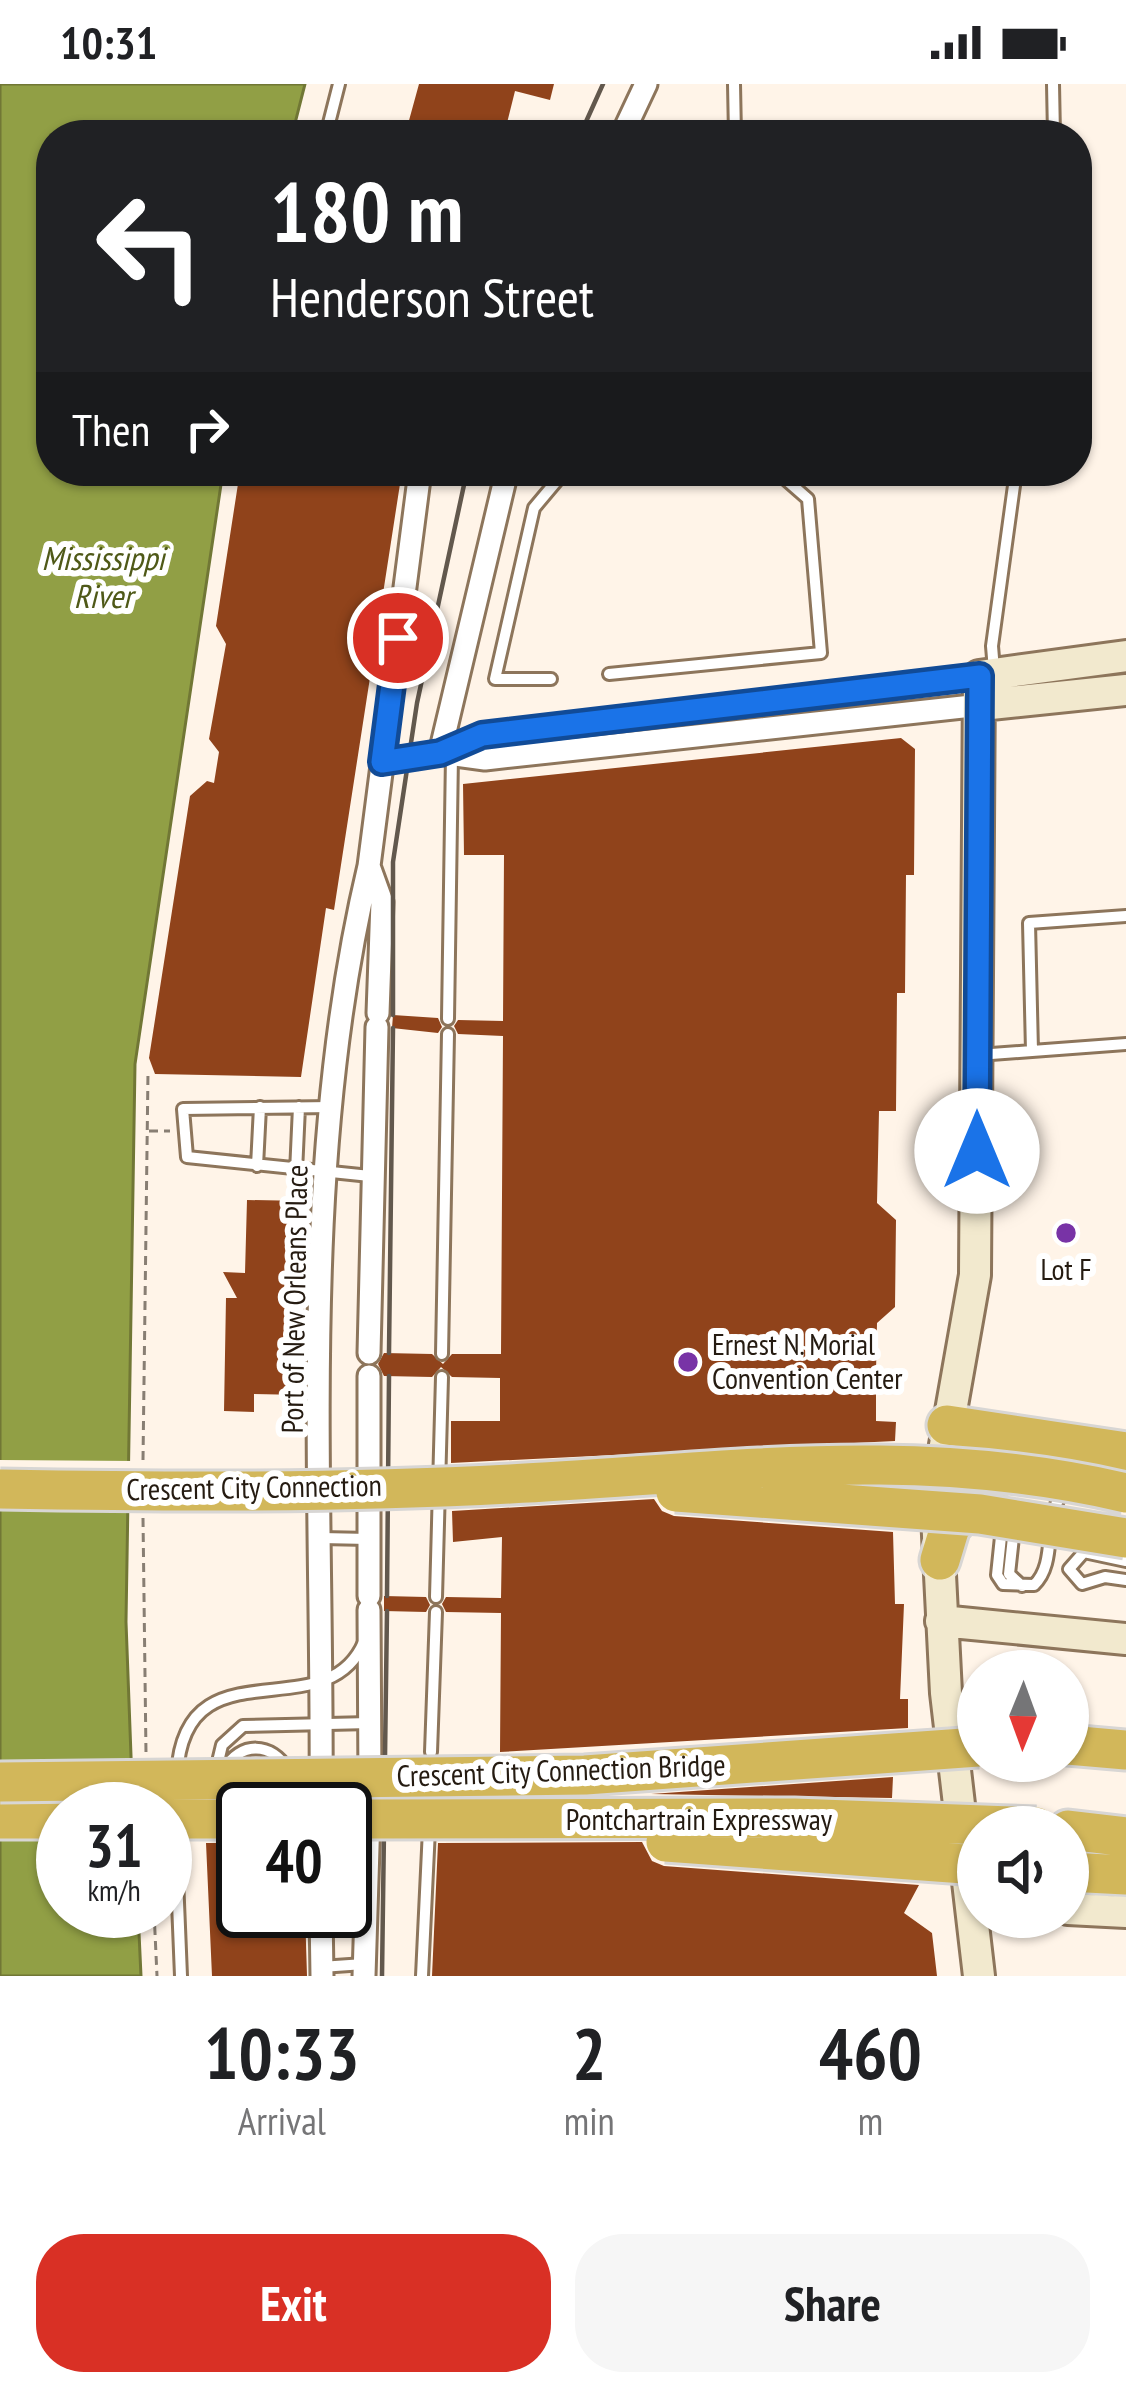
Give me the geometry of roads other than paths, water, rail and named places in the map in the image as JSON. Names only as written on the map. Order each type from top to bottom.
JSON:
[{"type":"highway","points":[[947,1425],[1045,1439],[1118,1480]]},
{"type":"highway","points":[[940,1560],[950,1527],[969,1503],[1016,1452],[1045,1439]]},
{"type":"highway","points":[[508,1484],[808,1461],[1118,1480]]},
{"type":"highway","points":[[508,1484],[880,1505],[980,1514],[1126,1537]]},
{"type":"highway","name":"Crescent City Connection","points":[[0,1489],[508,1484]]},
{"type":"highway","points":[[1089,1738],[1126,1732]]},
{"type":"highway","points":[[1089,1744],[1126,1750]]},
{"type":"highway","name":"Crescent City Connection Bridge","points":[[0,1783],[585,1775],[957,1748]]},
{"type":"highway","name":"Pontchartrain Expressway","points":[[372,1810],[957,1824]]},
{"type":"highway","points":[[372,1812],[957,1863]]},
{"type":"highway","points":[[0,1819],[36,1819]]},
{"type":"highway","points":[[1089,1833],[1126,1837]]},
{"type":"highway","points":[[1089,1872],[1126,1875]]},
{"type":"street","points":[[629,120],[646,84]]},
{"type":"street","name":"Port of New Orleans Place","points":[[332,1782],[322,1723],[321,1682],[326,1176],[344,992],[369,866],[418,486]]},
{"type":"street","points":[[446,754],[504,486]]},
{"type":"street","points":[[382,762],[446,754],[485,759],[599,747],[985,685],[1126,656]]},
{"type":"street","points":[[446,754],[482,735],[595,722],[985,685],[1126,689]]},
{"type":"street","points":[[963,1806],[941,1621],[936,1496],[975,1275],[985,685]]},
{"type":"street","points":[[595,722],[599,747]]},
{"type":"street","name":"Port of New Orleans Place","points":[[364,1970],[370,1723],[370,1176],[382,902],[369,866]]},
{"type":"street","points":[[332,1107],[374,1107]]},
{"type":"street","points":[[941,1621],[1126,1639]]},
{"type":"street","points":[[1089,1911],[1126,1912]]},
{"type":"street","points":[[321,1938],[322,1971]]},
{"type":"street","points":[[977,1938],[979,1976]]},
{"type":"lane","points":[[330,120],[339,84]]},
{"type":"lane","points":[[734,84],[735,120]]},
{"type":"lane","points":[[1053,84],[1054,120]]},
{"type":"lane","points":[[551,679],[495,679],[534,508],[552,486]]},
{"type":"lane","points":[[609,674],[821,653],[808,499],[793,486]]},
{"type":"lane","points":[[985,685],[1014,486]]},
{"type":"lane","points":[[446,754],[448,1019]]},
{"type":"lane","points":[[1032,1051],[1029,923],[1126,916]]},
{"type":"lane","points":[[442,1354],[448,1034]]},
{"type":"lane","points":[[978,1055],[1126,1044]]},
{"type":"lane","points":[[257,1166],[260,1107]]},
{"type":"lane","points":[[296,1172],[299,1107]]},
{"type":"lane","points":[[332,1107],[183,1109],[187,1157],[326,1176],[370,1176]]},
{"type":"lane","points":[[436,1597],[442,1377]]},
{"type":"lane","points":[[1009,1490],[1017,1475],[1037,1467],[1118,1480]]},
{"type":"lane","points":[[1027,1483],[1062,1477],[1126,1481]]},
{"type":"lane","points":[[1006,1508],[997,1575],[1003,1585],[1023,1587],[1042,1577],[1057,1499],[1071,1490],[1118,1480]]},
{"type":"lane","points":[[1019,1502],[1009,1574],[1023,1587]]},
{"type":"lane","points":[[1051,1531],[1126,1537]]},
{"type":"lane","points":[[322,1538],[368,1539]]},
{"type":"lane","points":[[1126,1561],[1084,1552],[1069,1569],[1082,1583],[1105,1577],[1126,1580]]},
{"type":"lane","points":[[181,1976],[174,1835],[178,1751],[188,1727],[222,1696],[321,1682],[357,1658],[369,1612]]},
{"type":"lane","points":[[431,1752],[436,1612]]},
{"type":"lane","points":[[224,1782],[216,1762],[222,1744],[243,1726],[370,1723]]},
{"type":"lane","points":[[227,1782],[224,1769],[248,1748],[270,1750],[289,1774],[288,1782]]},
{"type":"lane","points":[[422,1976],[429,1829]]},
{"type":"lane","points":[[322,1971],[364,1970]]},
{"type":"water","name":"Mississippi River","points":[[0,84],[305,84],[296,120],[36,120],[36,486],[221,486],[135,1064],[126,1622],[132,1782],[36,1782],[36,1938],[139,1938],[141,1976],[0,1976]]},
{"type":"railway","points":[[587,120],[603,84]]},
{"type":"railway","points":[[393,1015],[393,862],[417,703],[464,486]]},
{"type":"railway","points":[[389,1353],[393,1028]]},
{"type":"railway","points":[[387,1596],[389,1376]]},
{"type":"railway","points":[[382,1976],[387,1611]]},
{"type":"place","name":"Lot F","points":[[1066,1233]]},
{"type":"place","name":"Ernest N. Morial Convention Center","points":[[688,1362]]}]
